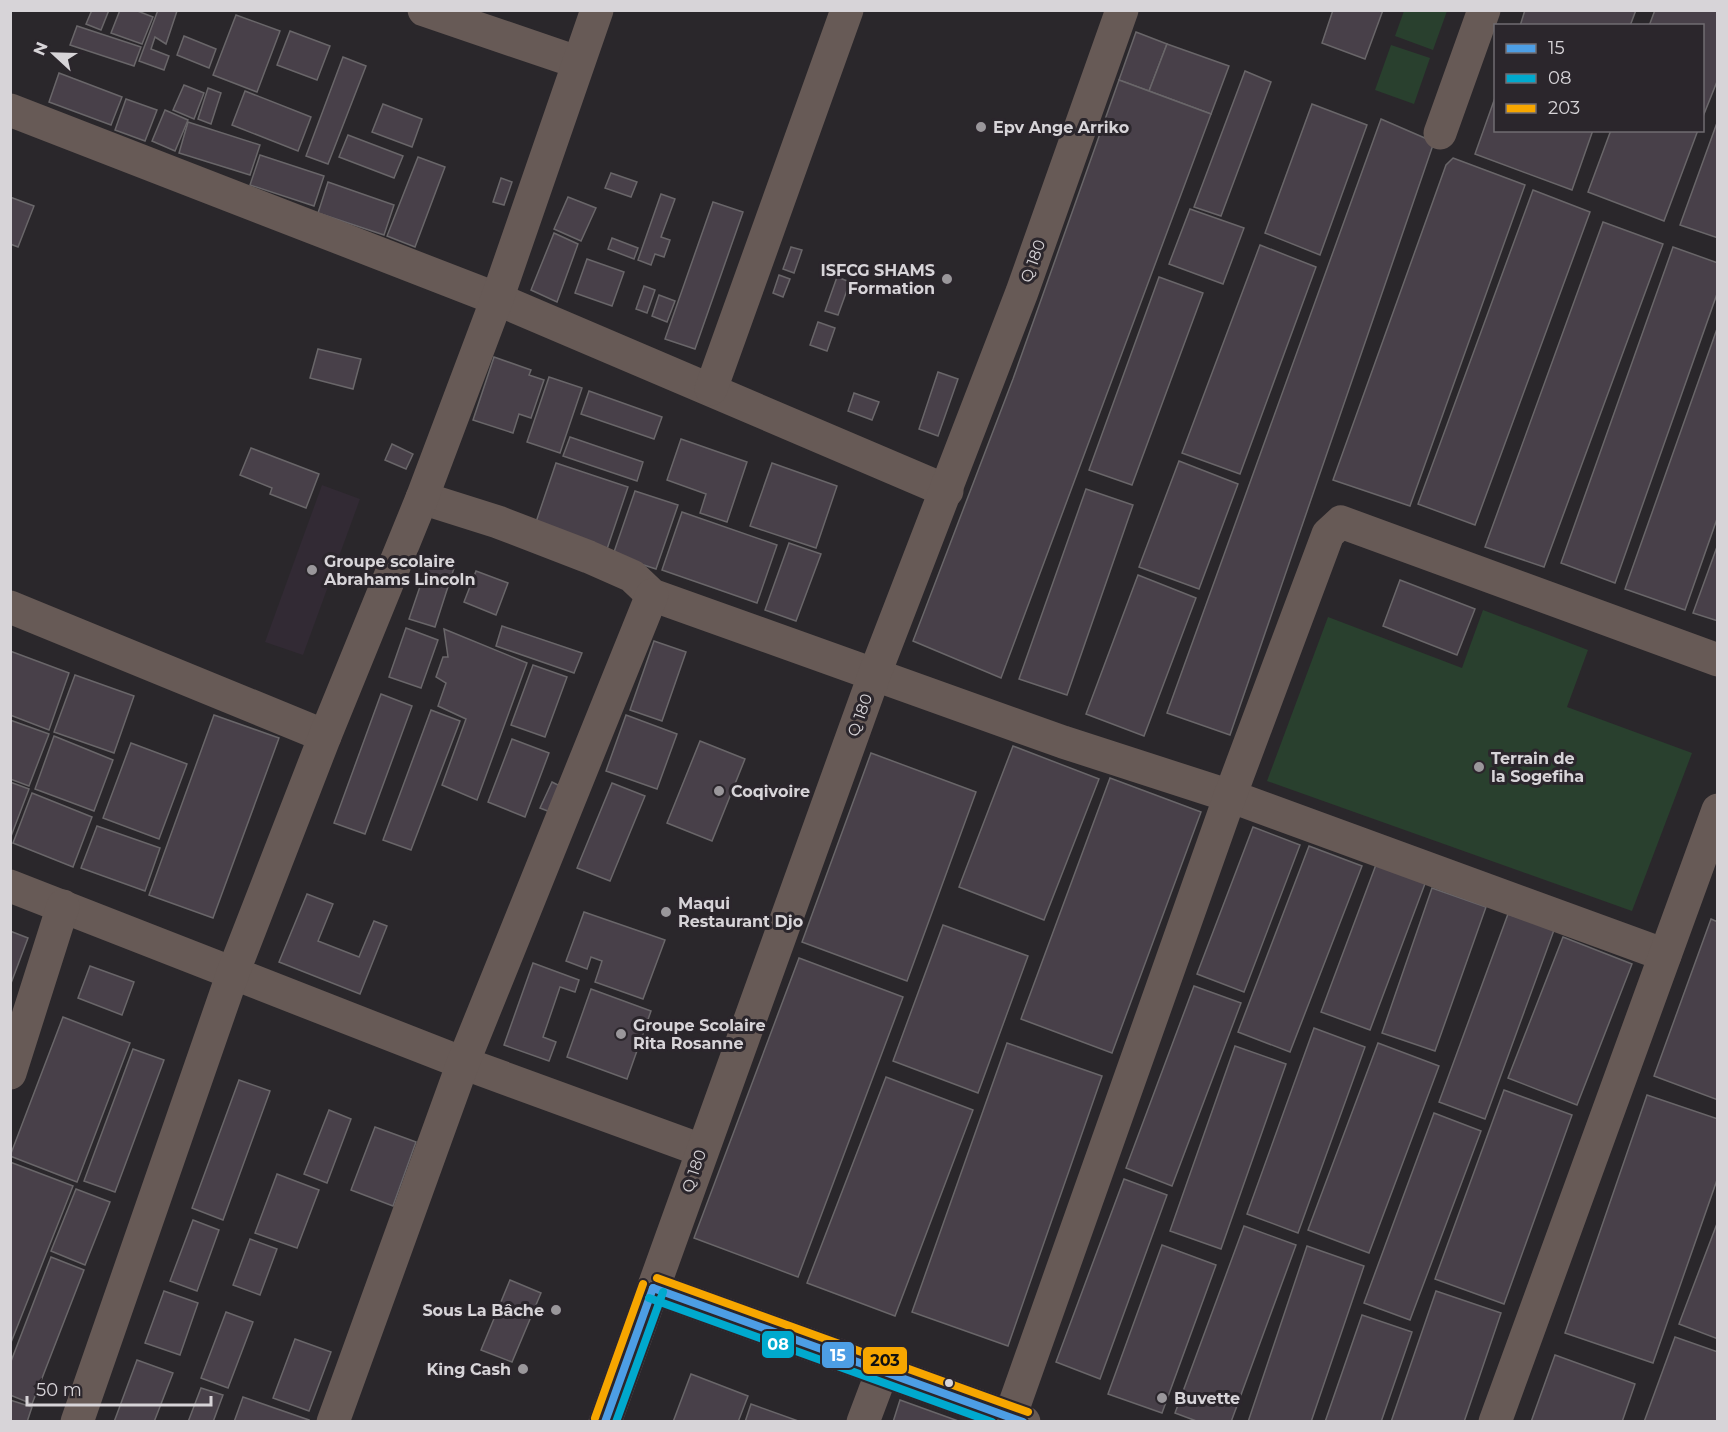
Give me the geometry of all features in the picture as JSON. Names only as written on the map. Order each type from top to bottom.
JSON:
[{"type":"street","points":[[424,10],[577,62]]},
{"type":"street","points":[[77,1422],[233,973],[325,736],[422,498],[497,299],[577,62],[597,10]]},
{"type":"street","points":[[711,389],[847,10]]},
{"type":"street","points":[[1440,133],[1484,10]]},
{"type":"street","name":"Q 180","points":[[604,1422],[875,673],[947,491],[1120,11]]},
{"type":"street","points":[[10,110],[497,299],[947,491]]},
{"type":"street","points":[[422,498],[498,522],[589,557],[632,576],[652,595],[1063,742],[1230,796],[1665,955]]},
{"type":"street","points":[[653,1288],[1017,1419],[1230,796],[1328,534],[1341,522],[1718,660]]},
{"type":"street","points":[[333,1422],[463,1063],[652,595]]},
{"type":"street","points":[[10,607],[325,736]]},
{"type":"street","points":[[1495,1422],[1665,955],[1707,874],[1718,810]]},
{"type":"street","points":[[10,886],[463,1063],[701,1149]]},
{"type":"street","points":[[10,1073],[63,906]]},
{"type":"street","points":[[863,1422],[883,1369]]},
{"type":"shaded area","name":"Groupe scolaire Abrahams Lincoln","points":[[322,485],[360,499],[303,655],[265,642]]},
{"type":"green space","points":[[1404,11],[1447,11],[1433,50],[1395,36]]},
{"type":"green space","points":[[1391,45],[1430,58],[1414,104],[1375,90]]},
{"type":"green space","name":"Terrain de la Sogefiha","points":[[1483,610],[1588,650],[1567,707],[1692,753],[1632,911],[1267,781],[1328,617],[1462,668]]},
{"type":"building","points":[[92,10],[109,10],[101,30],[86,24]]},
{"type":"building","points":[[120,10],[135,10],[153,17],[142,44],[111,33]]},
{"type":"building","points":[[158,10],[177,11],[166,44],[155,37],[151,49],[169,56],[164,70],[139,61]]},
{"type":"building","points":[[1333,10],[1383,10],[1365,59],[1322,43]]},
{"type":"building","points":[[1525,10],[1636,10],[1631,24],[1521,24]]},
{"type":"building","points":[[1655,10],[1718,10],[1718,79],[1704,114],[1704,24],[1650,24]]},
{"type":"building","points":[[236,15],[280,31],[257,92],[213,75]]},
{"type":"building","points":[[77,26],[141,47],[134,66],[70,45]]},
{"type":"building","points":[[290,31],[330,46],[317,80],[277,65]]},
{"type":"building","points":[[1136,32],[1167,44],[1149,91],[1119,80]]},
{"type":"building","points":[[184,36],[216,49],[209,68],[177,55]]},
{"type":"building","points":[[1167,44],[1229,66],[1211,114],[1149,91]]},
{"type":"building","points":[[343,57],[366,66],[328,164],[306,156]]},
{"type":"building","points":[[1245,71],[1271,82],[1221,216],[1194,207]]},
{"type":"building","points":[[59,73],[122,97],[111,125],[49,102]]},
{"type":"building","points":[[1119,80],[1211,114],[1001,678],[913,641],[1013,379]]},
{"type":"building","points":[[184,85],[204,93],[194,119],[173,110]]},
{"type":"building","points":[[208,88],[221,93],[211,124],[198,119]]},
{"type":"building","points":[[245,91],[311,117],[298,151],[232,125]]},
{"type":"building","points":[[126,99],[157,110],[145,141],[115,130]]},
{"type":"building","points":[[1494,101],[1494,132],[1592,132],[1572,190],[1475,154]]},
{"type":"building","points":[[383,104],[422,119],[412,147],[372,132]]},
{"type":"building","points":[[1312,104],[1367,125],[1320,255],[1265,233]]},
{"type":"building","points":[[165,110],[188,120],[175,151],[152,141]]},
{"type":"building","points":[[1381,119],[1434,142],[1230,735],[1167,713]]},
{"type":"building","points":[[1718,120],[1718,238],[1680,225]]},
{"type":"building","points":[[188,122],[260,145],[250,175],[179,153]]},
{"type":"building","points":[[1610,132],[1697,132],[1664,221],[1588,192]]},
{"type":"building","points":[[348,135],[403,156],[394,178],[339,157]]},
{"type":"building","points":[[260,155],[324,176],[314,206],[250,185]]},
{"type":"building","points":[[418,157],[445,167],[415,247],[387,236]]},
{"type":"building","points":[[1453,158],[1525,185],[1410,506],[1333,480],[1446,165]]},
{"type":"building","points":[[611,173],[637,182],[631,197],[605,188]]},
{"type":"building","points":[[501,178],[512,182],[504,205],[493,202]]},
{"type":"building","points":[[328,182],[394,205],[384,235],[318,213]]},
{"type":"building","points":[[1533,190],[1590,212],[1475,525],[1418,504]]},
{"type":"building","points":[[661,194],[675,199],[661,237],[670,240],[664,257],[655,254],[651,265],[638,260]]},
{"type":"building","points":[[10,197],[34,206],[18,247],[10,244]]},
{"type":"building","points":[[568,197],[596,208],[581,241],[554,229]]},
{"type":"building","points":[[713,202],[743,212],[695,349],[665,339]]},
{"type":"building","points":[[1190,209],[1244,228],[1223,284],[1169,264]]},
{"type":"building","points":[[1603,222],[1663,244],[1544,567],[1485,547]]},
{"type":"building","points":[[554,233],[578,244],[557,302],[531,290]]},
{"type":"building","points":[[612,238],[638,248],[634,259],[608,249]]},
{"type":"building","points":[[1260,245],[1316,267],[1240,474],[1182,453]]},
{"type":"building","points":[[791,247],[802,250],[794,273],[783,269]]},
{"type":"building","points":[[1673,247],[1718,263],[1718,291],[1615,583],[1561,563]]},
{"type":"building","points":[[587,259],[624,272],[612,306],[575,293]]},
{"type":"building","points":[[779,275],[790,279],[783,297],[773,293]]},
{"type":"building","points":[[837,277],[850,282],[838,315],[825,311]]},
{"type":"building","points":[[1159,277],[1203,293],[1132,485],[1089,470]]},
{"type":"building","points":[[644,286],[655,290],[647,313],[636,309]]},
{"type":"building","points":[[659,295],[675,301],[667,322],[652,316]]},
{"type":"building","points":[[818,322],[835,328],[827,351],[810,345]]},
{"type":"building","points":[[1718,326],[1718,516],[1685,610],[1625,589]]},
{"type":"building","points":[[318,349],[361,359],[353,389],[310,378]]},
{"type":"building","points":[[494,357],[531,370],[529,375],[544,380],[531,418],[519,414],[513,433],[473,420]]},
{"type":"building","points":[[938,372],[958,379],[938,436],[919,429]]},
{"type":"building","points":[[549,377],[582,388],[560,453],[527,442]]},
{"type":"building","points":[[589,391],[662,417],[654,439],[581,414]]},
{"type":"building","points":[[854,393],[879,402],[872,420],[848,411]]},
{"type":"building","points":[[570,437],[643,462],[637,481],[563,456]]},
{"type":"building","points":[[681,439],[747,462],[727,522],[700,513],[706,494],[667,480]]},
{"type":"building","points":[[392,444],[413,454],[406,469],[385,460]]},
{"type":"building","points":[[251,448],[319,474],[306,508],[270,494],[272,488],[240,475]]},
{"type":"building","points":[[1179,461],[1238,484],[1199,589],[1139,567]]},
{"type":"building","points":[[556,463],[628,487],[607,549],[535,525]]},
{"type":"building","points":[[772,463],[837,486],[816,548],[750,526]]},
{"type":"building","points":[[1086,489],[1133,505],[1067,695],[1019,679]]},
{"type":"building","points":[[635,491],[678,505],[656,569],[613,555]]},
{"type":"building","points":[[682,512],[777,545],[757,603],[662,570]]},
{"type":"building","points":[[789,543],[821,554],[796,621],[765,610]]},
{"type":"building","points":[[1718,544],[1718,621],[1693,613]]},
{"type":"building","points":[[430,557],[455,565],[435,627],[409,619]]},
{"type":"building","points":[[476,571],[508,583],[496,615],[464,602]]},
{"type":"building","points":[[1138,575],[1196,598],[1144,736],[1086,714]]},
{"type":"building","points":[[1400,580],[1475,609],[1457,655],[1383,626]]},
{"type":"building","points":[[502,626],[582,653],[574,673],[496,646]]},
{"type":"building","points":[[406,628],[438,640],[421,688],[389,677]]},
{"type":"building","points":[[444,629],[527,663],[477,800],[442,785],[466,719],[438,706],[446,683],[436,677],[443,657],[448,657]]},
{"type":"building","points":[[654,641],[686,652],[662,721],[630,710]]},
{"type":"building","points":[[10,651],[69,673],[49,730],[10,715]]},
{"type":"building","points":[[533,665],[567,677],[545,737],[511,725]]},
{"type":"building","points":[[75,675],[134,696],[114,753],[54,732]]},
{"type":"building","points":[[381,694],[412,706],[365,834],[334,823]]},
{"type":"building","points":[[431,710],[460,721],[411,850],[383,840]]},
{"type":"building","points":[[214,715],[279,738],[213,918],[149,895]]},
{"type":"building","points":[[626,715],[677,734],[657,789],[606,771]]},
{"type":"building","points":[[10,720],[49,734],[29,786],[10,779]]},
{"type":"building","points":[[54,736],[113,760],[94,811],[35,789]]},
{"type":"building","points":[[512,739],[549,753],[525,817],[488,802]]},
{"type":"building","points":[[700,741],[745,759],[712,841],[667,823]]},
{"type":"building","points":[[131,743],[187,764],[159,839],[103,818]]},
{"type":"building","points":[[1013,746],[1099,779],[1044,920],[959,887]]},
{"type":"building","points":[[871,753],[976,792],[907,981],[802,942]]},
{"type":"building","points":[[1110,778],[1201,812],[1112,1053],[1021,1019]]},
{"type":"building","points":[[10,782],[29,789],[10,839]]},
{"type":"building","points":[[552,782],[568,790],[558,815],[540,808]]},
{"type":"building","points":[[612,783],[645,796],[610,881],[577,868]]},
{"type":"building","points":[[32,793],[92,817],[73,867],[13,843]]},
{"type":"building","points":[[97,826],[160,848],[145,891],[81,868]]},
{"type":"building","points":[[1253,827],[1300,845],[1244,992],[1197,974]]},
{"type":"building","points":[[1309,846],[1362,866],[1290,1052],[1238,1032]]},
{"type":"building","points":[[1377,862],[1426,881],[1370,1030],[1321,1012]]},
{"type":"building","points":[[1432,888],[1486,907],[1435,1051],[1382,1033]]},
{"type":"building","points":[[307,894],[333,904],[318,941],[359,957],[374,921],[387,926],[360,994],[279,962]]},
{"type":"building","points":[[584,912],[665,940],[643,999],[595,982],[602,961],[591,957],[587,969],[566,961]]},
{"type":"building","points":[[1508,914],[1554,930],[1485,1119],[1439,1102]]},
{"type":"building","points":[[1711,919],[1718,922],[1718,1100],[1654,1076]]},
{"type":"building","points":[[943,925],[1028,956],[978,1093],[893,1061]]},
{"type":"building","points":[[10,931],[28,938],[10,986]]},
{"type":"building","points":[[1563,937],[1632,964],[1577,1105],[1508,1078]]},
{"type":"building","points":[[799,958],[903,997],[798,1277],[694,1238]]},
{"type":"building","points":[[533,963],[579,980],[575,992],[560,987],[543,1037],[556,1042],[549,1061],[504,1045]]},
{"type":"building","points":[[90,966],[134,982],[122,1015],[78,998]]},
{"type":"building","points":[[1194,986],[1241,1003],[1172,1186],[1126,1168]]},
{"type":"building","points":[[591,989],[651,1011],[627,1079],[567,1057]]},
{"type":"building","points":[[63,1017],[130,1043],[77,1182],[10,1156]]},
{"type":"building","points":[[1314,1028],[1365,1047],[1298,1233],[1247,1214]]},
{"type":"building","points":[[1007,1043],[1102,1076],[1008,1346],[912,1312]]},
{"type":"building","points":[[1378,1043],[1439,1066],[1369,1253],[1308,1230]]},
{"type":"building","points":[[1235,1046],[1286,1064],[1221,1249],[1170,1231]]},
{"type":"building","points":[[133,1049],[164,1060],[115,1192],[84,1181]]},
{"type":"building","points":[[886,1077],[973,1110],[895,1316],[807,1283]]},
{"type":"building","points":[[239,1080],[270,1091],[223,1220],[192,1208]]},
{"type":"building","points":[[1504,1090],[1572,1115],[1504,1304],[1435,1279]]},
{"type":"building","points":[[1647,1095],[1718,1119],[1718,1177],[1653,1363],[1565,1333]]},
{"type":"building","points":[[329,1110],[351,1119],[327,1183],[304,1174]]},
{"type":"building","points":[[1434,1113],[1481,1131],[1410,1320],[1364,1303]]},
{"type":"building","points":[[375,1127],[416,1142],[393,1206],[351,1190]]},
{"type":"building","points":[[10,1162],[73,1186],[10,1345]]},
{"type":"building","points":[[277,1174],[319,1190],[297,1248],[255,1233]]},
{"type":"building","points":[[1124,1179],[1167,1195],[1100,1379],[1056,1362]]},
{"type":"building","points":[[76,1189],[110,1202],[85,1265],[51,1251]]},
{"type":"building","points":[[193,1220],[219,1230],[197,1291],[170,1281]]},
{"type":"building","points":[[1718,1221],[1718,1339],[1679,1324]]},
{"type":"building","points":[[1244,1226],[1296,1245],[1231,1422],[1199,1422],[1175,1413]]},
{"type":"building","points":[[250,1239],[277,1249],[260,1295],[233,1285]]},
{"type":"building","points":[[1162,1245],[1216,1265],[1162,1413],[1108,1394]]},
{"type":"building","points":[[1307,1246],[1364,1266],[1311,1422],[1248,1422]]},
{"type":"building","points":[[51,1257],[84,1270],[32,1404],[10,1395],[10,1364]]},
{"type":"building","points":[[510,1280],[541,1293],[512,1362],[481,1350]]},
{"type":"building","points":[[164,1291],[198,1303],[180,1355],[145,1343]]},
{"type":"building","points":[[1436,1291],[1501,1313],[1464,1422],[1391,1422]]},
{"type":"building","points":[[226,1312],[253,1322],[228,1388],[201,1378]]},
{"type":"building","points":[[1362,1315],[1412,1332],[1381,1422],[1325,1422]]},
{"type":"building","points":[[1675,1337],[1718,1352],[1718,1422],[1644,1422]]},
{"type":"building","points":[[295,1339],[331,1352],[309,1411],[273,1398]]},
{"type":"building","points":[[1555,1355],[1635,1384],[1622,1422],[1531,1422]]},
{"type":"building","points":[[137,1360],[173,1373],[154,1422],[114,1422]]},
{"type":"building","points":[[691,1374],[748,1396],[738,1422],[673,1422]]},
{"type":"building","points":[[201,1388],[223,1395],[213,1422],[188,1422]]},
{"type":"building","points":[[243,1397],[309,1420],[308,1422],[234,1422]]},
{"type":"building","points":[[10,1400],[32,1407],[27,1422],[10,1422]]},
{"type":"building","points":[[900,1400],[961,1422],[893,1422]]},
{"type":"building","points":[[751,1404],[801,1422],[745,1422]]},
{"type":"transit line","name":"203","points":[[657,1278],[1028,1412]]},
{"type":"transit line","name":"203","points":[[595,1418],[643,1284]]},
{"type":"transit line","name":"15","points":[[653,1288],[1023,1422]]},
{"type":"transit line","name":"15","points":[[605,1422],[653,1288]]},
{"type":"transit line","name":"08","points":[[616,1422],[663,1292]]},
{"type":"transit line","name":"08","points":[[649,1298],[992,1422]]},
{"type":"place","name":"Epv Ange Arriko","points":[[981,127]]},
{"type":"place","name":"ISFCG SHAMS Formation","points":[[947,279]]},
{"type":"place","name":"Groupe scolaire Abrahams Lincoln","points":[[312,570]]},
{"type":"place","name":"Terrain de la Sogefiha","points":[[1479,767]]},
{"type":"place","name":"Coqivoire","points":[[719,791]]},
{"type":"place","name":"Maqui Restaurant Djo","points":[[666,912]]},
{"type":"place","name":"Groupe Scolaire Rita Rosanne","points":[[621,1034]]},
{"type":"place","name":"Sous La Bâche","points":[[556,1310]]},
{"type":"place","name":"King Cash","points":[[523,1369]]},
{"type":"place","name":"Buvette","points":[[1162,1398]]}]
